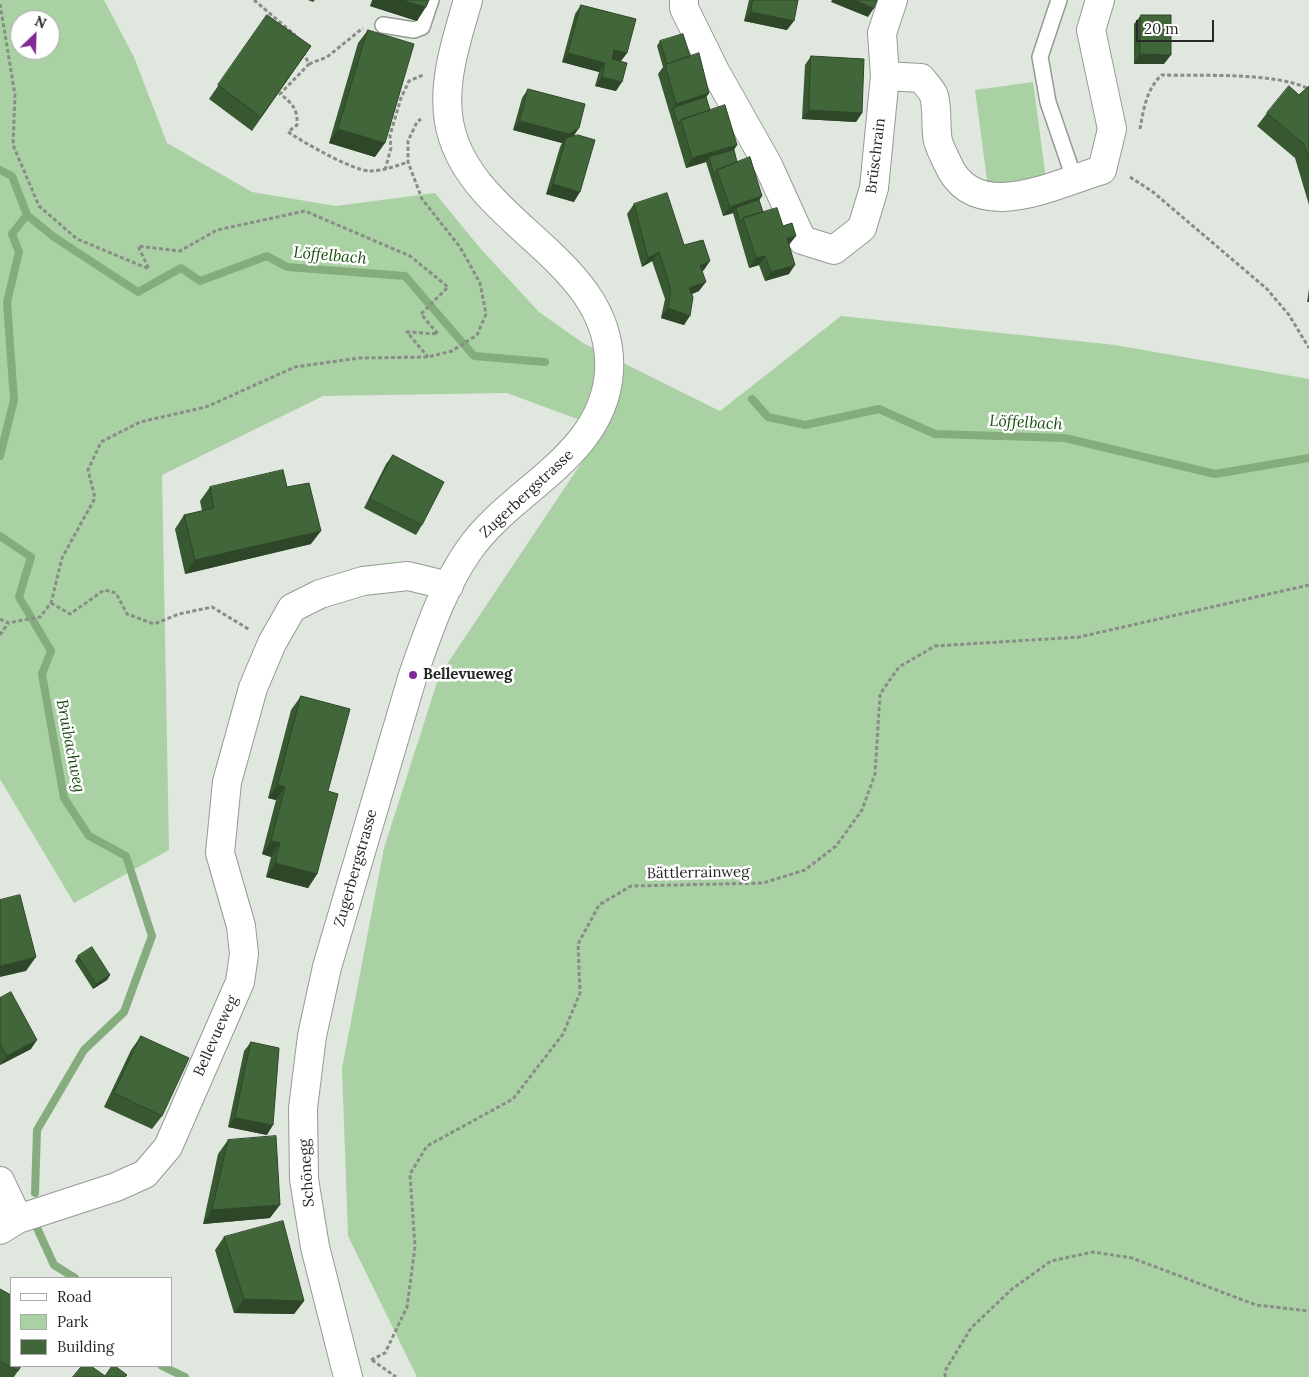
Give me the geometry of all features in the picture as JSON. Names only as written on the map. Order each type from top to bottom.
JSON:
[{"type":"street","name":"Zugerbergstrasse","points":[[327,967],[413,675],[429,630],[449,586],[468,551],[490,523],[577,448],[601,408],[609,372],[608,347],[598,314],[579,284],[556,258],[481,187],[461,158],[449,124],[447,102],[453,55],[468,0]]},
{"type":"street","name":"Brüschrain","points":[[684,0],[684,8],[715,71],[768,165],[802,240],[834,250],[862,228],[874,188],[886,76]]},
{"type":"street","points":[[893,0],[882,33],[886,76],[920,78],[934,94],[938,143],[952,175],[974,194],[1005,198],[1055,188],[1074,178],[1102,170],[1112,129],[1091,30],[1100,0]]},
{"type":"street","name":"Bellevueweg","points":[[9,1225],[116,1187],[145,1174],[168,1147],[240,982],[244,954],[241,926],[220,853],[227,782],[253,688],[272,643],[292,608],[320,594],[362,581],[408,576],[449,586]]},
{"type":"street","name":"Schönegg","points":[[327,967],[312,1036],[303,1108],[304,1179],[315,1247],[356,1370]]},
{"type":"street","points":[[0,1181],[9,1225]]},
{"type":"lane","points":[[383,25],[414,30],[422,27],[431,0]]},
{"type":"lane","points":[[1059,0],[1040,57],[1048,102],[1074,178]]},
{"type":"path","points":[[254,0],[297,38]]},
{"type":"path","points":[[0,4],[15,94],[13,145],[39,206],[77,239],[149,269],[138,246],[180,250],[217,230],[305,211],[410,256],[448,287],[421,314],[438,334],[407,332],[428,357]]},
{"type":"path","points":[[383,25],[366,26],[328,57],[309,64],[280,94],[293,104],[297,116],[297,124],[288,132],[312,148],[368,171],[385,170],[408,162]]},
{"type":"path","points":[[301,47],[309,64]]},
{"type":"path","points":[[385,170],[391,148],[390,135],[401,98],[409,81],[427,74]]},
{"type":"path","points":[[1140,132],[1144,108],[1156,80],[1162,75],[1275,80],[1309,89]]},
{"type":"path","points":[[0,619],[8,623],[40,617],[51,603],[62,558],[95,498],[88,470],[101,442],[140,422],[206,407],[294,368],[359,358],[428,357],[452,351],[478,335],[486,314],[480,283],[460,247],[422,199],[408,162],[408,141],[417,122],[447,102]]},
{"type":"path","points":[[1130,177],[1132,168]]},
{"type":"path","points":[[1102,170],[1130,177],[1153,192],[1267,289],[1289,316],[1309,348]]},
{"type":"path","name":"Bättlerrainweg","points":[[356,1370],[384,1353],[408,1307],[415,1246],[410,1174],[427,1146],[513,1099],[563,1034],[580,993],[578,944],[599,905],[632,886],[763,883],[805,870],[836,846],[862,810],[875,774],[880,694],[900,666],[935,646],[1080,637],[1309,585]]},
{"type":"path","points":[[51,603],[70,614],[104,590],[116,593],[127,614],[154,624],[179,614],[212,608],[272,643]]},
{"type":"path","points":[[0,636],[8,623]]},
{"type":"path","points":[[946,1377],[946,1371],[971,1328],[1012,1289],[1051,1261],[1093,1252],[1132,1258],[1256,1305],[1309,1310]]},
{"type":"path","points":[[356,1370],[396,1377]]},
{"type":"green space","points":[[0,0],[104,0],[134,57],[167,143],[252,192],[336,206],[435,193],[480,248],[539,312],[583,343],[720,411],[841,316],[1115,345],[1309,379],[1309,1377],[417,1377],[348,1236],[342,1068],[384,848],[439,676],[604,429],[507,393],[323,396],[162,475],[169,850],[74,903],[0,779]]},
{"type":"green space","points":[[1033,82],[1046,179],[988,187],[975,90]]},
{"type":"building","points":[[402,0],[429,0],[426,7]]},
{"type":"building","points":[[753,0],[798,0],[794,21],[751,12]]},
{"type":"building","points":[[856,0],[877,0],[874,8]]},
{"type":"building","points":[[581,5],[636,19],[627,53],[614,50],[612,59],[627,63],[622,82],[602,77],[605,63],[568,53]]},
{"type":"building","points":[[267,15],[311,46],[261,117],[218,85]]},
{"type":"building","points":[[1141,15],[1171,15],[1171,55],[1140,54]]},
{"type":"building","points":[[368,30],[414,44],[385,143],[338,129]]},
{"type":"building","points":[[683,34],[690,56],[667,64],[660,41]]},
{"type":"building","points":[[699,53],[709,93],[676,104],[665,65]]},
{"type":"building","points":[[811,56],[864,59],[862,113],[809,110]]},
{"type":"building","points":[[1289,86],[1299,95],[1309,86],[1309,160],[1304,144],[1267,113]]},
{"type":"building","points":[[528,89],[585,104],[579,128],[569,134],[520,121]]},
{"type":"building","points":[[706,97],[710,110],[681,120],[678,124],[673,108]]},
{"type":"building","points":[[725,105],[737,145],[692,158],[681,120]]},
{"type":"building","points":[[578,135],[595,140],[580,192],[553,184],[566,138]]},
{"type":"building","points":[[734,150],[737,162],[717,170],[714,174],[709,157]]},
{"type":"building","points":[[750,157],[762,196],[730,207],[717,170]]},
{"type":"building","points":[[667,193],[684,245],[703,240],[710,261],[700,265],[706,282],[689,288],[693,297],[690,316],[668,308],[671,290],[659,252],[648,258],[634,204]]},
{"type":"building","points":[[759,200],[763,212],[743,218],[740,223],[736,208]]},
{"type":"building","points":[[777,208],[783,226],[792,223],[796,236],[787,238],[795,265],[771,272],[765,256],[756,258],[743,218]]},
{"type":"building","points":[[393,455],[444,482],[422,525],[370,499]]},
{"type":"building","points":[[283,470],[287,487],[309,483],[321,531],[195,560],[184,515],[214,508],[210,487]]},
{"type":"building","points":[[301,696],[350,709],[328,791],[338,794],[317,874],[275,863],[280,843],[271,841],[285,787],[278,785]]},
{"type":"building","points":[[20,895],[36,957],[0,966],[0,900]]},
{"type":"building","points":[[92,947],[110,975],[96,984],[78,956]]},
{"type":"building","points":[[11,992],[37,1040],[7,1056],[0,1044],[0,998]]},
{"type":"building","points":[[141,1036],[189,1058],[162,1116],[114,1093]]},
{"type":"building","points":[[251,1042],[279,1048],[273,1125],[235,1118]]},
{"type":"building","points":[[276,1136],[280,1205],[212,1210],[228,1140]]},
{"type":"building","points":[[283,1221],[304,1301],[244,1299],[224,1237]]},
{"type":"building","points":[[0,1289],[10,1294],[10,1367],[0,1361]]},
{"type":"building","points":[[11,1367],[20,1367],[18,1371]]},
{"type":"building","points":[[81,1367],[92,1367],[105,1376],[111,1367],[116,1367],[127,1375],[125,1377],[73,1377]]},
{"type":"waterway","name":"Löffelbach","points":[[0,170],[12,176],[27,215],[54,237],[138,292],[181,268],[200,281],[267,256],[287,267],[405,276],[474,356],[545,362]]},
{"type":"waterway","name":"Bruibachweg","points":[[0,456],[14,400],[7,302],[19,252],[12,234],[27,215]]},
{"type":"waterway","name":"Löffelbach","points":[[752,399],[768,417],[805,425],[879,409],[935,434],[1065,438],[1215,474],[1309,458]]},
{"type":"waterway","name":"Bruibachweg","points":[[0,536],[31,557],[19,597],[51,651],[42,674],[64,798],[89,836],[126,856],[152,936],[124,1012],[84,1050],[37,1130],[35,1193]]},
{"type":"waterway","name":"Bruibachweg","points":[[37,1228],[54,1265],[73,1277]]},
{"type":"waterway","name":"Bruibachweg","points":[[164,1367],[185,1377]]},
{"type":"place","name":"Bellevueweg","points":[[413,675]]}]
